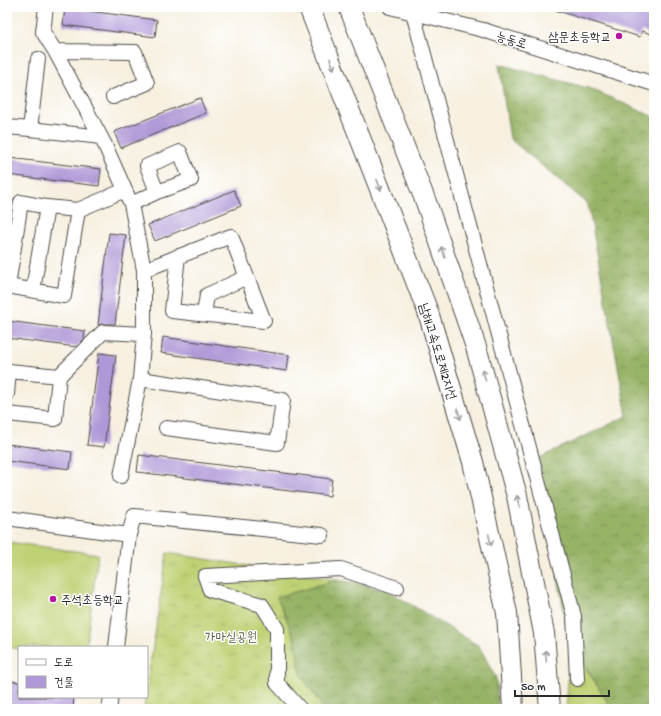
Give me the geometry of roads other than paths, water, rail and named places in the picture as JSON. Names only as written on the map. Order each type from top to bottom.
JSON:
[{"type":"highway","name":"남해고속도로제2지선","points":[[309,7],[428,312],[473,462],[507,613],[513,709]]},
{"type":"highway","points":[[349,7],[426,202],[476,347],[517,496],[544,633],[550,709]]},
{"type":"street","points":[[46,7],[43,32],[55,51],[101,137],[130,204],[144,270],[144,334],[140,379],[121,476]]},
{"type":"street","name":"능동로","points":[[390,7],[483,30],[654,84]]},
{"type":"street","points":[[413,13],[574,616],[577,679]]},
{"type":"street","points":[[55,51],[135,52],[147,83],[113,97]]},
{"type":"street","points":[[30,129],[38,59]]},
{"type":"street","points":[[7,127],[101,137]]},
{"type":"street","points":[[78,210],[64,296],[8,286],[21,202],[47,207],[78,210],[124,190]]},
{"type":"street","points":[[130,204],[157,192]]},
{"type":"street","points":[[33,290],[47,207]]},
{"type":"street","points":[[144,270],[178,256],[232,236],[264,321],[172,311],[178,256]]},
{"type":"street","points":[[204,314],[207,295],[247,276]]},
{"type":"street","points":[[7,414],[56,419],[59,376],[103,332],[144,334]]},
{"type":"street","points":[[7,394],[9,371],[59,376]]},
{"type":"street","points":[[140,379],[283,400],[277,443],[166,428]]},
{"type":"street","points":[[116,646],[129,535],[134,516],[322,535]]},
{"type":"street","points":[[7,518],[129,535]]},
{"type":"street","points":[[300,709],[277,683],[277,629],[262,605],[210,590],[205,576],[341,570],[397,588]]},
{"type":"street","points":[[109,709],[110,698]]},
{"type":"place","name":"삼문초등학교","points":[[619,36]]},
{"type":"place","name":"주석초등학교","points":[[53,599]]},
{"type":"park label","name":"가마실공원","points":[[231,636]]}]
